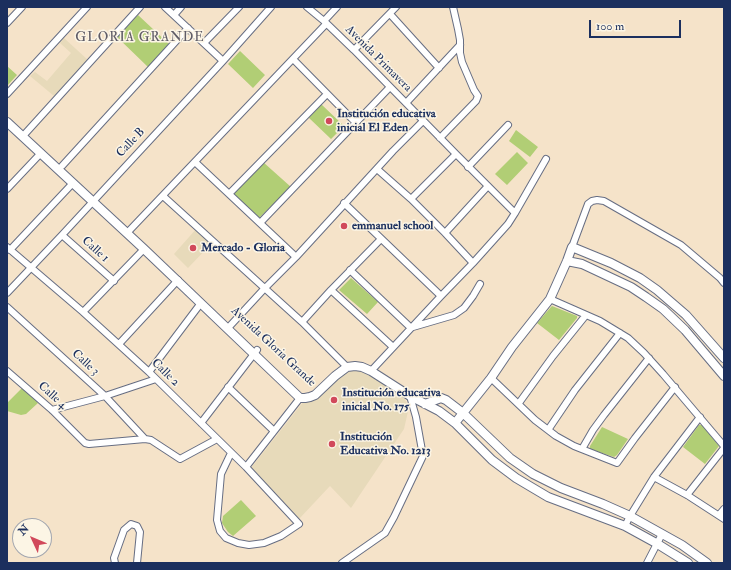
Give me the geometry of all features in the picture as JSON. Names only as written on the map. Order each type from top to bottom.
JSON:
[{"type":"street","points":[[7,23],[22,7]]},
{"type":"street","points":[[7,94],[87,7]]},
{"type":"street","points":[[24,135],[140,7]]},
{"type":"street","points":[[166,7],[223,61]]},
{"type":"street","points":[[174,15],[181,7]]},
{"type":"street","points":[[204,43],[239,7]]},
{"type":"street","name":"Calle B","points":[[7,293],[223,61],[271,7]]},
{"type":"street","name":"Avenida Primavera","points":[[307,7],[354,50],[468,167],[516,213]]},
{"type":"street","points":[[129,231],[293,59],[337,7]]},
{"type":"street","points":[[354,50],[396,7]]},
{"type":"street","points":[[440,138],[476,101],[478,96],[462,62],[453,7]]},
{"type":"street","points":[[390,14],[439,68]]},
{"type":"street","points":[[62,166],[188,28]]},
{"type":"street","points":[[406,103],[460,45]]},
{"type":"street","points":[[293,59],[356,122]]},
{"type":"street","points":[[260,223],[390,87]]},
{"type":"street","points":[[229,194],[327,94]]},
{"type":"street","name":"Avenida Gloria Grande","points":[[7,115],[41,153],[73,183],[129,231],[255,351],[302,393],[310,397]]},
{"type":"street","points":[[229,326],[423,121]]},
{"type":"street","name":"Avenida Gloria Grande","points":[[7,122],[62,166],[94,200]]},
{"type":"street","points":[[468,167],[508,125]]},
{"type":"street","points":[[7,189],[41,153]]},
{"type":"street","points":[[411,199],[456,154]]},
{"type":"street","points":[[371,371],[504,229],[516,213],[546,159]]},
{"type":"street","points":[[195,162],[296,256]]},
{"type":"street","points":[[377,168],[411,199],[473,263]]},
{"type":"street","points":[[9,248],[73,183]]},
{"type":"street","points":[[445,233],[488,186]]},
{"type":"street","points":[[162,196],[302,322],[347,367]]},
{"type":"street","points":[[455,423],[491,378],[512,347],[550,300],[568,261],[588,204],[592,201],[604,201],[681,245],[724,283]]},
{"type":"street","points":[[344,203],[441,296]]},
{"type":"street","name":"Avenida Gloria Grande","points":[[129,231],[144,249],[201,303],[229,326]]},
{"type":"street","name":"Calle 1","points":[[62,235],[114,281]]},
{"type":"street","points":[[302,322],[381,239]]},
{"type":"street","points":[[572,247],[611,263],[640,278],[657,290],[686,315],[724,358]]},
{"type":"street","name":"Calle 2","points":[[9,248],[149,372],[202,423],[246,468],[299,524],[281,536],[264,543],[249,545],[238,543],[226,538],[220,531],[217,520],[221,474],[231,453]]},
{"type":"street","points":[[83,312],[144,249]]},
{"type":"street","points":[[568,261],[582,264],[631,287],[646,296],[663,309],[684,330],[724,376]]},
{"type":"street","points":[[350,270],[412,328]]},
{"type":"street","points":[[119,344],[178,280]]},
{"type":"street","points":[[412,328],[454,314],[464,308],[480,284]]},
{"type":"street","points":[[331,290],[393,347]]},
{"type":"street","points":[[550,300],[600,321],[628,338],[649,358],[675,387],[724,447],[687,495]]},
{"type":"street","points":[[149,372],[201,303]]},
{"type":"street","name":"Calle 3","points":[[7,307],[105,396],[145,439]]},
{"type":"street","points":[[519,404],[553,356],[586,315]]},
{"type":"street","points":[[548,430],[575,390],[620,333]]},
{"type":"street","points":[[202,423],[255,351]]},
{"type":"street","name":"Avenida Gloria Grande","points":[[255,351],[300,398],[310,397]]},
{"type":"street","points":[[582,449],[600,420],[649,358]]},
{"type":"street","points":[[310,397],[319,391],[340,371],[347,367],[362,367],[371,371],[410,396],[439,410],[455,423],[492,460],[516,478],[548,497],[625,526],[688,563]]},
{"type":"street","name":"Calle 4","points":[[7,371],[52,410],[85,443],[89,444],[145,439]]},
{"type":"street","points":[[491,378],[535,420],[556,436],[574,446],[617,463],[675,387]]},
{"type":"street","points":[[52,410],[105,396],[156,379]]},
{"type":"street","points":[[228,387],[274,431]]},
{"type":"street","points":[[342,563],[385,533],[423,456],[416,417],[410,396]]},
{"type":"street","points":[[246,468],[300,398]]},
{"type":"street","points":[[425,404],[441,398],[452,404],[510,458],[533,474],[561,488],[630,516],[682,545],[707,563]]},
{"type":"street","points":[[625,526],[654,477],[700,417]]},
{"type":"street","points":[[145,439],[151,440],[180,459],[217,439]]},
{"type":"street","points":[[654,477],[687,495],[721,517],[724,509]]},
{"type":"street","points":[[115,563],[114,558],[124,530],[131,524],[137,526],[140,532],[138,563]]},
{"type":"street","points":[[647,563],[662,534]]},
{"type":"shaded area","points":[[64,38],[88,60],[54,96],[30,76],[35,72],[47,81],[71,53],[60,43]]},
{"type":"shaded area","name":"Mercado - Gloria","points":[[197,228],[212,243],[188,268],[174,254]]},
{"type":"shaded area","name":"Institución Educativa No. 1213","points":[[348,370],[362,370],[404,398],[409,407],[404,429],[351,508],[330,486],[299,519],[251,468],[304,401],[312,401]]},
{"type":"green space","points":[[138,15],[169,44],[148,67],[117,37]]},
{"type":"green space","points":[[240,51],[265,75],[253,88],[228,64]]},
{"type":"green space","points":[[7,66],[17,75],[7,86]]},
{"type":"green space","points":[[321,104],[344,126],[331,139],[308,117]]},
{"type":"green space","points":[[516,130],[538,147],[530,157],[509,141]]},
{"type":"green space","points":[[517,152],[528,163],[507,185],[495,174]]},
{"type":"green space","points":[[263,162],[291,187],[258,219],[231,194]]},
{"type":"green space","points":[[351,278],[378,302],[367,314],[339,290]]},
{"type":"green space","points":[[552,306],[577,316],[559,340],[537,323]]},
{"type":"green space","points":[[22,388],[38,403],[26,414],[21,415],[7,411],[7,403]]},
{"type":"green space","points":[[699,425],[702,425],[719,446],[705,464],[683,447]]},
{"type":"green space","points":[[602,427],[628,439],[614,457],[590,449],[590,446]]},
{"type":"green space","points":[[241,500],[256,516],[233,536],[228,532],[222,523],[223,516]]},
{"type":"place","name":"Institución educativa inicial El Eden","points":[[329,121]]},
{"type":"place","name":"emmanuel school","points":[[344,226]]},
{"type":"place","name":"Mercado - Gloria","points":[[193,248]]},
{"type":"place","name":"Institución educativa inicial No. 175","points":[[334,400]]},
{"type":"place","name":"Institución Educativa No. 1213","points":[[332,444]]},
{"type":"district","name":"GLORIA GRANDE","points":[[140,38]]}]
